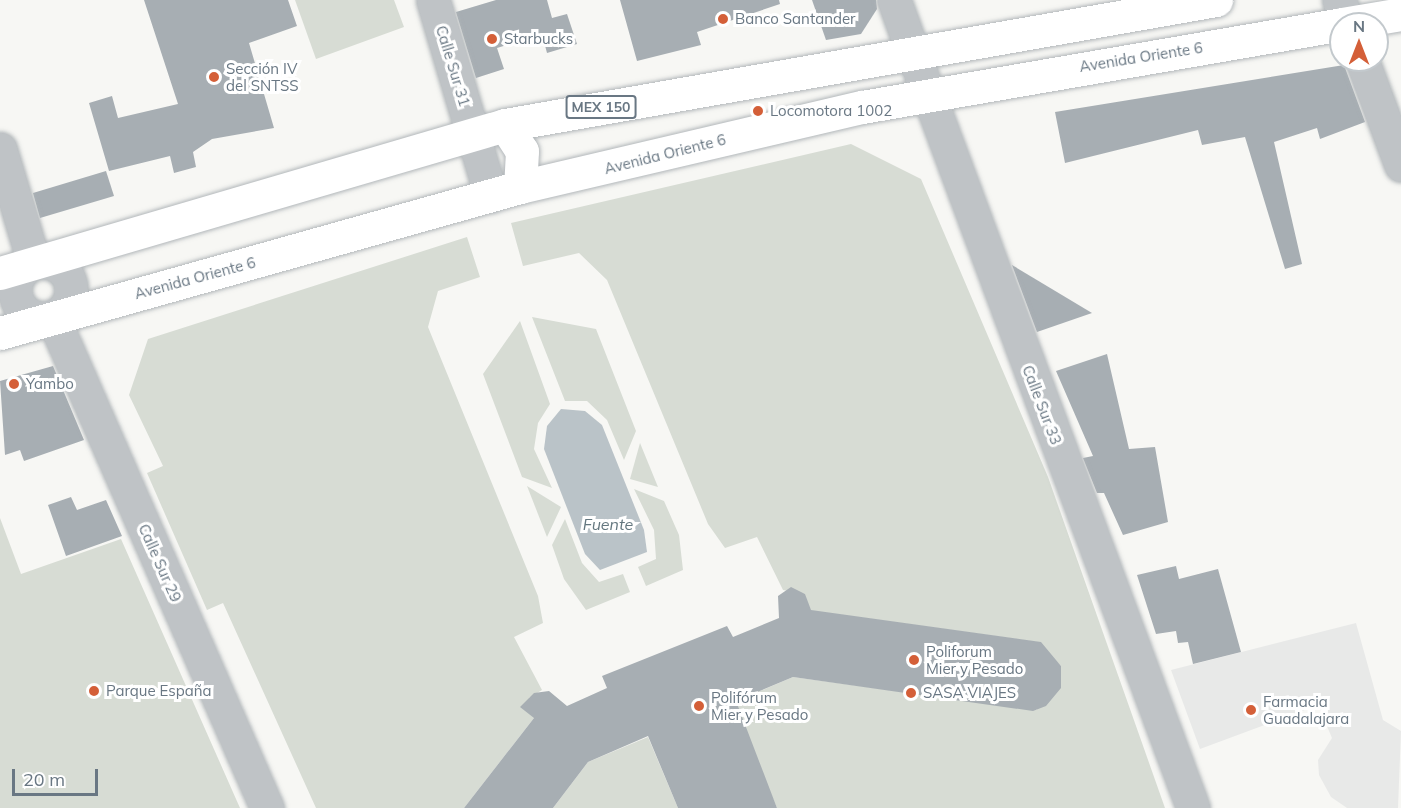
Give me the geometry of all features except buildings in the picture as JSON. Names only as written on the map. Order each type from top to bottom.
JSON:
[{"type":"main road","name":"MEX 150","points":[[0,273],[505,125],[912,50],[1216,0]]},
{"type":"main road","name":"Avenida Oriente 6","points":[[0,333],[506,191],[925,93],[1329,22]]},
{"type":"main road","points":[[505,125],[522,151],[506,191]]},
{"type":"street","name":"Calle Sur 31","points":[[433,0],[473,133],[506,191]]},
{"type":"street","name":"Calle Sur 33","points":[[894,0],[925,93],[1193,808]]},
{"type":"street","points":[[1366,72],[1401,165]]},
{"type":"street","points":[[0,149],[34,263],[60,268],[70,281],[71,296],[53,318]]},
{"type":"street","name":"Calle Sur 29","points":[[53,318],[267,808]]},
{"type":"shaded area","points":[[295,0],[394,0],[404,27],[316,59]]},
{"type":"shaded area","points":[[851,144],[921,179],[1048,477],[1165,808],[777,808],[732,703],[793,677],[1036,710],[1060,688],[1061,666],[1037,642],[806,610],[805,594],[783,590],[757,537],[725,548],[708,524],[607,280],[579,253],[523,266],[511,223]]},
{"type":"shaded area","points":[[467,237],[480,277],[438,291],[428,327],[538,596],[543,623],[514,637],[542,690],[529,698],[534,718],[464,808],[316,808],[223,603],[207,610],[147,473],[163,466],[129,395],[148,339]]},
{"type":"shaded area","points":[[532,317],[596,329],[636,431],[624,460],[607,420],[587,401],[565,401]]},
{"type":"shaded area","points":[[520,321],[550,404],[538,423],[534,449],[552,488],[522,477],[483,374]]},
{"type":"shaded area","points":[[640,443],[658,487],[630,479]]},
{"type":"shaded area","points":[[527,486],[561,507],[547,537]]},
{"type":"shaded area","points":[[634,489],[664,501],[679,535],[683,570],[646,586],[638,567],[656,559],[654,530]]},
{"type":"shaded area","name":"Parque España","points":[[0,518],[21,574],[121,539],[240,808],[0,808]]},
{"type":"shaded area","points":[[565,519],[582,563],[599,582],[623,574],[630,592],[586,610],[564,579],[552,545]]},
{"type":"shaded area","points":[[1356,623],[1383,720],[1401,731],[1398,808],[1347,808],[1331,797],[1319,775],[1318,760],[1332,738],[1318,705],[1200,749],[1171,670]]},
{"type":"shaded area","points":[[648,737],[678,808],[553,808],[588,762]]},
{"type":"water","name":"Fuente","points":[[561,409],[585,411],[602,425],[644,530],[647,552],[600,570],[585,554],[544,449],[547,426]]},
{"type":"place","name":"Banco Santander","points":[[723,19]]},
{"type":"place","name":"Starbucks","points":[[492,39]]},
{"type":"place","name":"Sección IV del SNTSS","points":[[214,77]]},
{"type":"place","name":"Locomotora 1002","points":[[758,111]]},
{"type":"place","name":"Yambo","points":[[14,384]]},
{"type":"place","name":"Poliforum Mier y Pesado","points":[[914,660]]},
{"type":"place","name":"Parque España","points":[[94,691]]},
{"type":"place","name":"SASA VIAJES","points":[[911,693]]},
{"type":"place","name":"Polifórum Mier y Pesado","points":[[699,706]]},
{"type":"place","name":"Farmacia Guadalajara","points":[[1251,710]]}]
